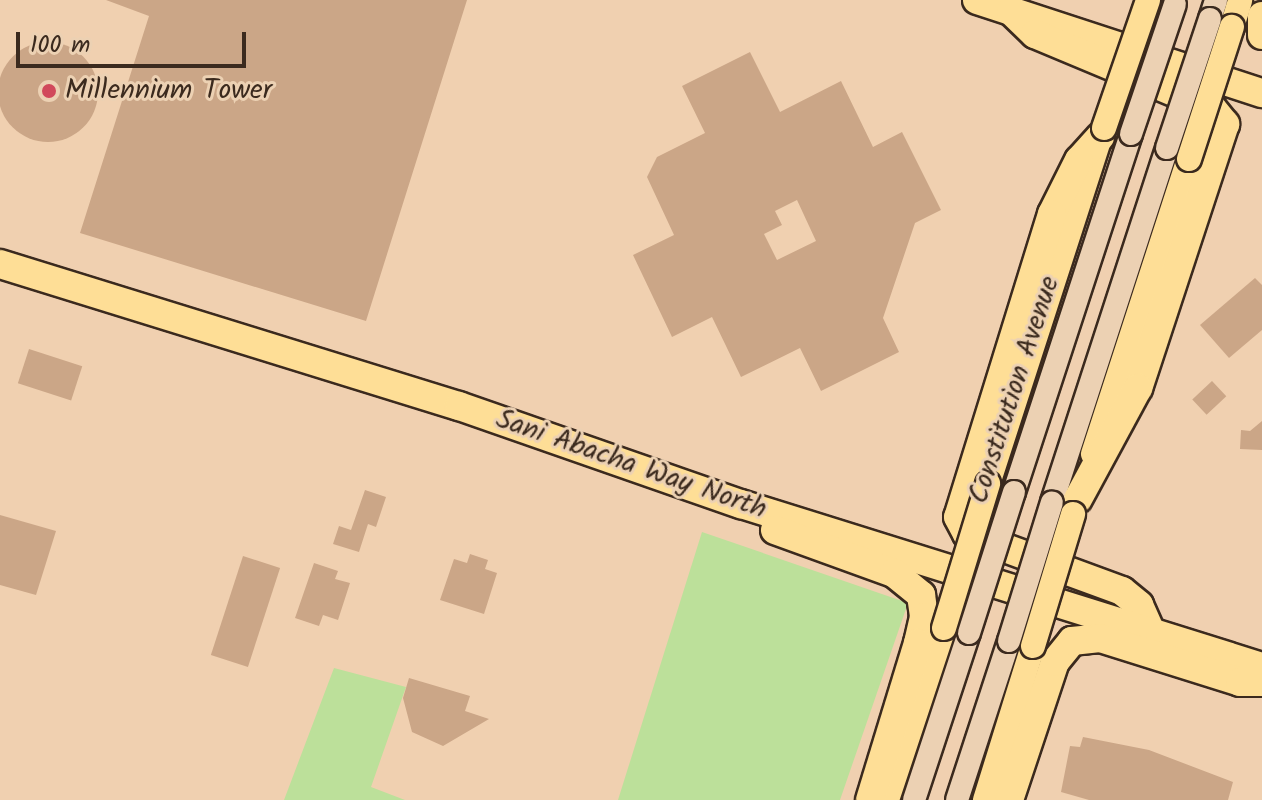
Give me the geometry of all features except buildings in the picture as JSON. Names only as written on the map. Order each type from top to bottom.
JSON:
[{"type":"highway","points":[[977,0],[1262,93]]},
{"type":"highway","points":[[1011,11],[1035,34],[1212,108],[1225,124],[1138,388],[1068,505]]},
{"type":"highway","points":[[1262,16],[1262,35]]},
{"type":"highway","points":[[1102,132],[1079,160],[1052,214],[958,517],[967,534],[1122,591],[1139,605],[1151,632]]},
{"type":"highway","name":"Sani Abacha Way North","points":[[0,264],[459,406],[741,504],[1262,667]]},
{"type":"highway","points":[[741,504],[778,532],[894,573],[921,595],[924,617],[892,750],[870,800]]},
{"type":"highway","points":[[1006,786],[1055,662],[1072,641],[1100,638],[1240,682],[1262,682]]},
{"type":"main road","name":"Constitution Avenue","points":[[887,800],[892,750],[944,628],[1102,132],[1148,0]]},
{"type":"main road","points":[[985,800],[1006,786],[1033,646],[1068,505],[1167,148],[1219,15],[1240,0]]},
{"type":"main road","name":"Constitution Avenue","points":[[914,800],[1176,2]]},
{"type":"main road","points":[[957,800],[1009,641],[1068,505],[1189,159],[1219,15]]},
{"type":"green space","points":[[702,532],[908,603],[840,800],[618,800]]},
{"type":"green space","points":[[334,668],[406,687],[371,787],[405,800],[284,800]]},
{"type":"place","name":"Millennium Tower","points":[[49,91]]}]
